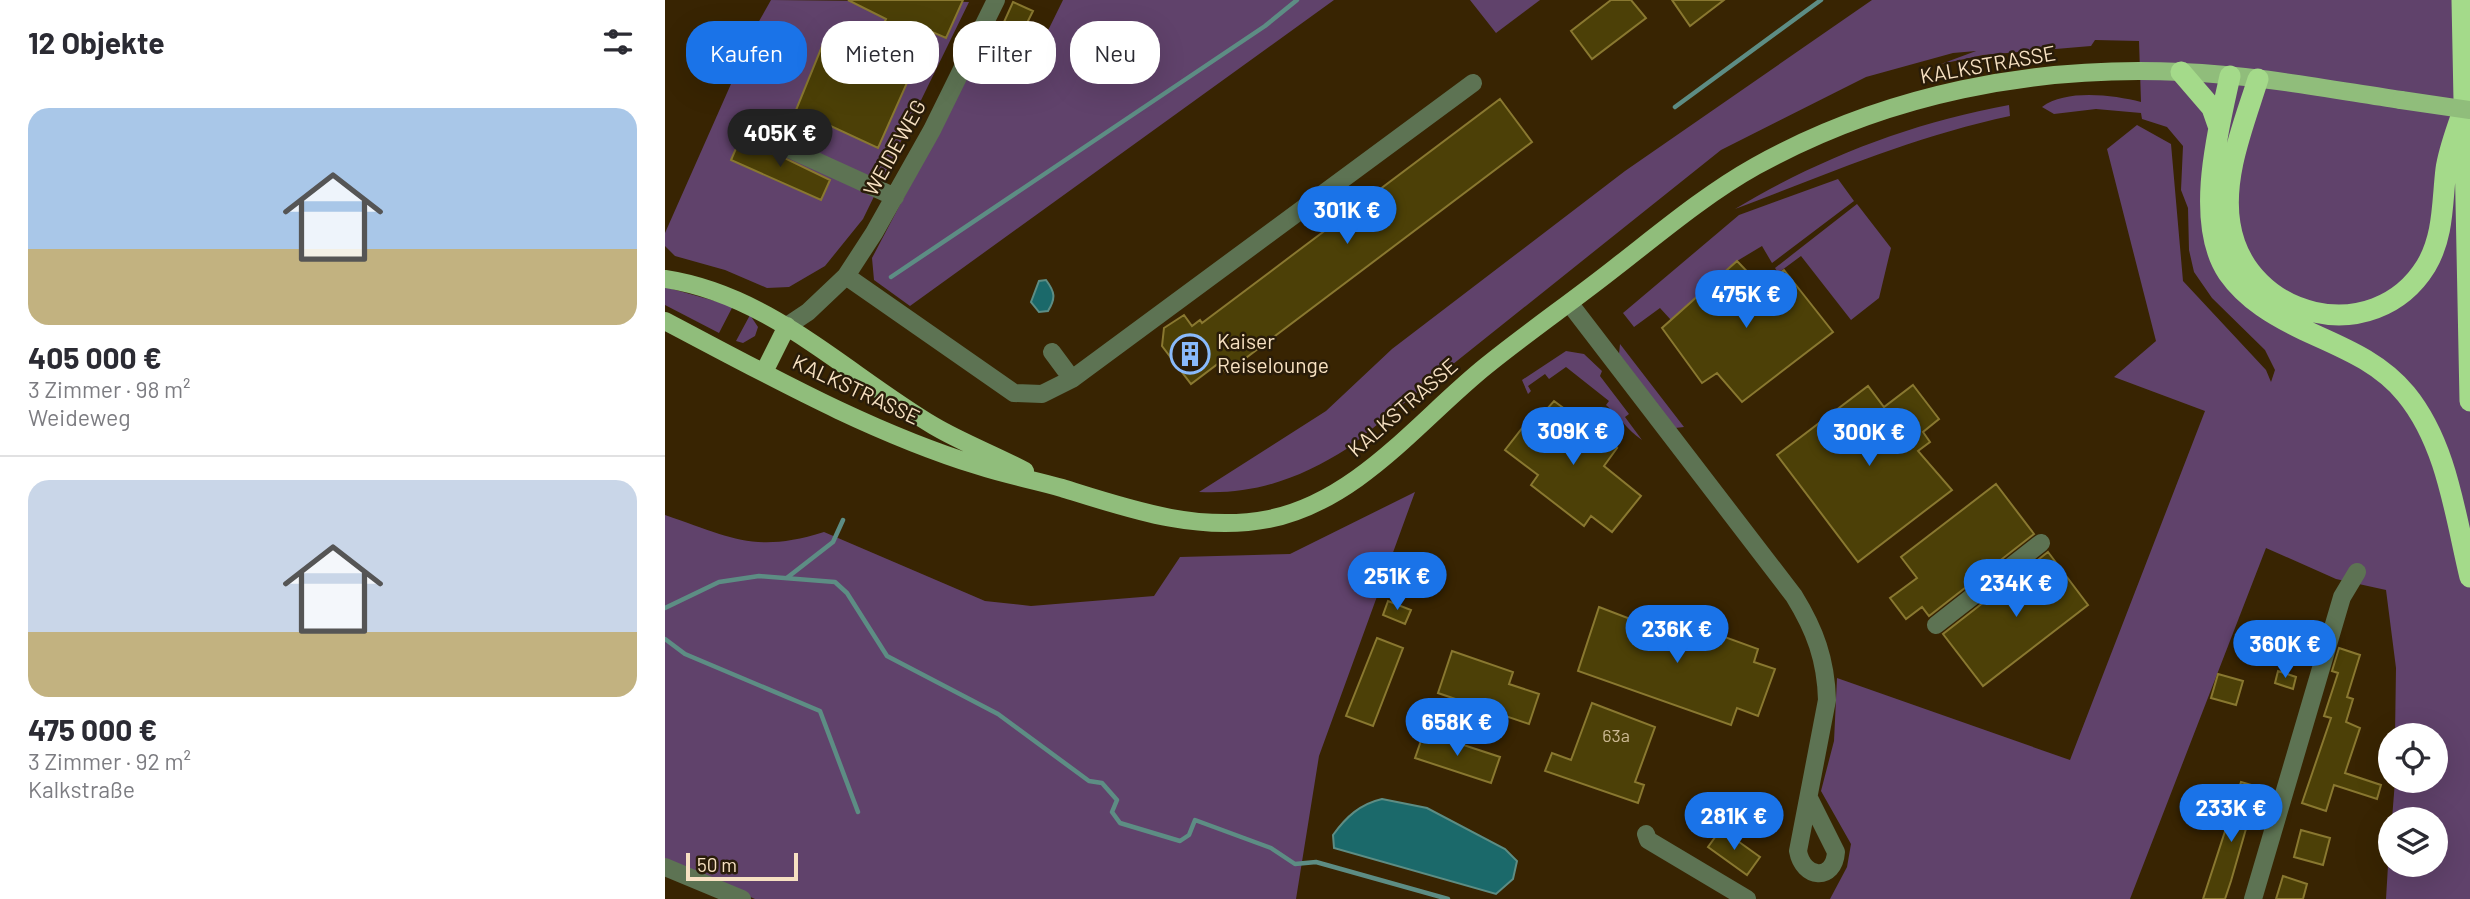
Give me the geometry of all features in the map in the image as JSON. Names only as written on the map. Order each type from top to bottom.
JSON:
[{"type":"highway","points":[[2462,0],[2467,109],[2470,401]]},
{"type":"highway","points":[[2181,72],[2212,108],[2219,128]]},
{"type":"highway","points":[[2230,76],[2219,128],[2211,207],[2217,250],[2227,272],[2268,312],[2382,369],[2406,394],[2427,424],[2438,450],[2470,577]]},
{"type":"highway","points":[[2258,79],[2241,133],[2230,183],[2230,224],[2236,247],[2256,280],[2276,297],[2316,314],[2345,314],[2381,306],[2411,286],[2426,266],[2437,244],[2447,167],[2467,109]]},
{"type":"main road","name":"KALKSTRASSE","points":[[665,321],[764,372],[902,437],[977,466],[1184,521],[1229,523],[1271,519],[1306,506],[1353,481],[1393,451],[1442,402],[1488,363],[1570,304],[1701,201],[1752,168],[1862,117],[1929,96],[1995,82],[2094,71],[2181,72],[2230,76],[2467,109]]},
{"type":"main road","name":"KALKSTRASSE","points":[[665,279],[708,287],[747,303],[787,326],[934,426],[1049,484]]},
{"type":"main road","name":"KALKSTRASSE","points":[[764,372],[787,326]]},
{"type":"street","name":"WEIDEWEG","points":[[787,326],[809,312],[846,276],[895,197],[932,130],[996,0]]},
{"type":"street","points":[[846,276],[1014,393],[1042,394],[1072,379],[1473,83]]},
{"type":"street","points":[[750,131],[895,197]]},
{"type":"street","points":[[1570,304],[1794,596],[1818,639],[1827,678],[1828,700],[1809,798]]},
{"type":"street","points":[[1052,352],[1072,379]]},
{"type":"street","points":[[1937,625],[2041,543]]},
{"type":"street","points":[[2253,899],[2342,597],[2357,572]]},
{"type":"street","points":[[1646,834],[1648,840],[1747,899]]},
{"type":"street","points":[[665,867],[742,899]]},
{"type":"shaded area","points":[[771,0],[969,2],[960,21],[953,21],[953,35],[939,63],[939,21],[821,21],[821,84],[929,84],[863,219],[825,266],[789,287],[767,288],[725,270],[675,256],[665,246],[665,233],[731,84],[807,84],[807,21],[759,21]]},
{"type":"shaded area","points":[[1063,0],[1334,0],[910,306],[874,280],[872,258],[963,84],[1056,84],[1056,21],[1053,21]]},
{"type":"shaded area","points":[[1470,0],[1540,0],[1496,33]]},
{"type":"shaded area","points":[[1872,0],[2470,0],[2470,899],[2386,899],[2387,877],[2448,877],[2448,807],[2393,807],[2394,793],[2448,793],[2448,723],[2395,723],[2396,668],[2386,590],[2336,579],[2266,548],[2130,899],[1830,899],[1847,867],[1851,844],[1821,791],[1834,741],[1837,678],[2070,760],[2205,411],[2114,377],[2156,341],[2107,149],[2137,125],[2171,144],[2183,281],[2266,370],[2271,382],[2275,370],[2265,350],[2212,298],[2194,272],[2189,250],[2188,208],[2181,190],[2183,146],[2167,127],[2142,119],[2141,113],[2096,109],[2054,114],[2042,107],[2064,98],[2090,95],[2141,102],[2139,41],[2095,40],[2091,46],[1983,55],[1941,64],[1976,51],[1953,53],[1866,77],[1721,150],[1348,448],[1313,468],[1277,482],[1239,491],[1199,492],[1326,411],[1392,349],[1625,171]]},
{"type":"shaded area","points":[[2009,105],[2010,116],[1905,145],[1735,209],[1833,158],[1867,145],[1937,122]]},
{"type":"shaded area","points":[[1838,179],[1854,201],[1772,263],[1762,246],[1737,261],[1671,320],[1660,308],[1634,327],[1623,313],[1739,215]]},
{"type":"shaded area","points":[[1857,204],[1891,248],[1879,298],[1851,320],[1801,256],[1778,273],[1775,268]]},
{"type":"shaded area","points":[[665,287],[733,306],[719,333],[665,305]]},
{"type":"shaded area","points":[[750,315],[758,327],[755,336],[743,343],[736,341]]},
{"type":"shaded area","points":[[1620,344],[1684,427],[1675,428],[1619,354]]},
{"type":"shaded area","points":[[1566,351],[1584,354],[1602,371],[1600,376],[1629,414],[1625,417],[1642,440],[1606,405],[1609,401],[1566,367],[1549,379],[1545,374],[1528,386],[1531,391],[1528,394],[1522,380]]},
{"type":"shaded area","points":[[1415,492],[1319,756],[1296,899],[755,899],[665,860],[665,515],[725,536],[760,542],[779,542],[824,532],[985,601],[1031,606],[1154,596],[1180,557],[1290,554]]},
{"type":"water","points":[[1046,280],[1053,292],[1053,299],[1048,311],[1039,312],[1031,302],[1039,281]]},
{"type":"water","points":[[1382,799],[1427,808],[1505,849],[1517,861],[1513,879],[1496,894],[1334,848],[1333,835],[1343,822],[1360,808]]},
{"type":"building","points":[[848,0],[963,0],[946,38],[939,35],[939,21],[885,21],[886,19]]},
{"type":"building","points":[[1611,0],[1631,0],[1646,18],[1592,59],[1571,31]]},
{"type":"building","points":[[1672,0],[1724,0],[1690,26]]},
{"type":"building","points":[[1013,2],[1033,11],[1028,21],[1004,21]]},
{"type":"building","points":[[821,49],[821,84],[906,84],[878,148],[796,110]]},
{"type":"building","points":[[1500,99],[1532,142],[1226,373],[1219,363],[1191,384],[1162,346],[1164,328],[1184,315],[1192,326],[1200,320],[1202,323]]},
{"type":"building","points":[[741,137],[830,180],[821,200],[731,160]]},
{"type":"building","points":[[1737,261],[1761,286],[1784,270],[1833,332],[1742,402],[1717,373],[1702,383],[1662,328]]},
{"type":"building","points":[[1913,385],[1939,419],[1923,432],[1930,442],[1918,451],[1952,490],[1858,562],[1777,455],[1868,386],[1884,407]]},
{"type":"building","points":[[1554,401],[1617,448],[1604,466],[1641,496],[1612,532],[1591,516],[1584,526],[1531,485],[1538,475],[1505,450],[1534,413],[1540,417]]},
{"type":"building","points":[[1996,484],[2034,534],[1929,616],[1922,607],[1906,619],[1890,598],[1917,578],[1901,557]]},
{"type":"building","points":[[2048,552],[2088,605],[1983,686],[1943,634]]},
{"type":"building","points":[[1388,601],[1411,610],[1405,624],[1383,615]]},
{"type":"building","points":[[1599,607],[1651,627],[1656,612],[1758,649],[1754,662],[1775,669],[1758,716],[1737,708],[1731,725],[1578,671]]},
{"type":"building","points":[[1377,638],[1403,648],[1373,726],[1346,716]]},
{"type":"building","points":[[2339,648],[2360,655],[2347,697],[2353,699],[2346,722],[2360,728],[2345,773],[2378,784],[2379,793],[2377,799],[2334,785],[2326,811],[2302,803],[2331,718],[2324,716],[2338,673],[2332,671]]},
{"type":"building","points":[[1452,651],[1513,672],[1509,684],[1539,694],[1529,724],[1438,693]]},
{"type":"building","points":[[2278,671],[2296,677],[2293,689],[2275,683]]},
{"type":"building","points":[[2218,674],[2243,681],[2236,705],[2211,698]]},
{"type":"building","points":[[1592,703],[1655,727],[1635,782],[1644,785],[1638,803],[1545,771],[1552,753],[1571,760]]},
{"type":"building","points":[[1424,732],[1500,757],[1491,783],[1415,758]]},
{"type":"building","points":[[2241,782],[2258,787],[2231,881],[2225,899],[2203,899]]},
{"type":"building","points":[[1721,829],[1760,857],[1747,875],[1708,847]]},
{"type":"building","points":[[2301,830],[2330,838],[2323,865],[2294,857]]},
{"type":"building","points":[[2283,876],[2307,884],[2303,899],[2276,899]]},
{"type":"waterway","points":[[891,277],[1265,26],[1297,0]]},
{"type":"waterway","points":[[1675,107],[1821,0]]},
{"type":"waterway","points":[[788,577],[833,542],[843,520]]},
{"type":"waterway","points":[[665,608],[719,582],[759,576],[835,582],[847,593],[887,656],[998,714],[1089,781],[1102,783],[1117,800],[1112,812],[1120,823],[1180,841],[1189,835],[1195,820],[1271,848],[1295,864],[1316,862],[1448,899]]},
{"type":"waterway","points":[[665,639],[685,654],[820,711],[858,812]]},
{"type":"place","name":"Kaiser Reiselounge","points":[[1190,354]]}]
